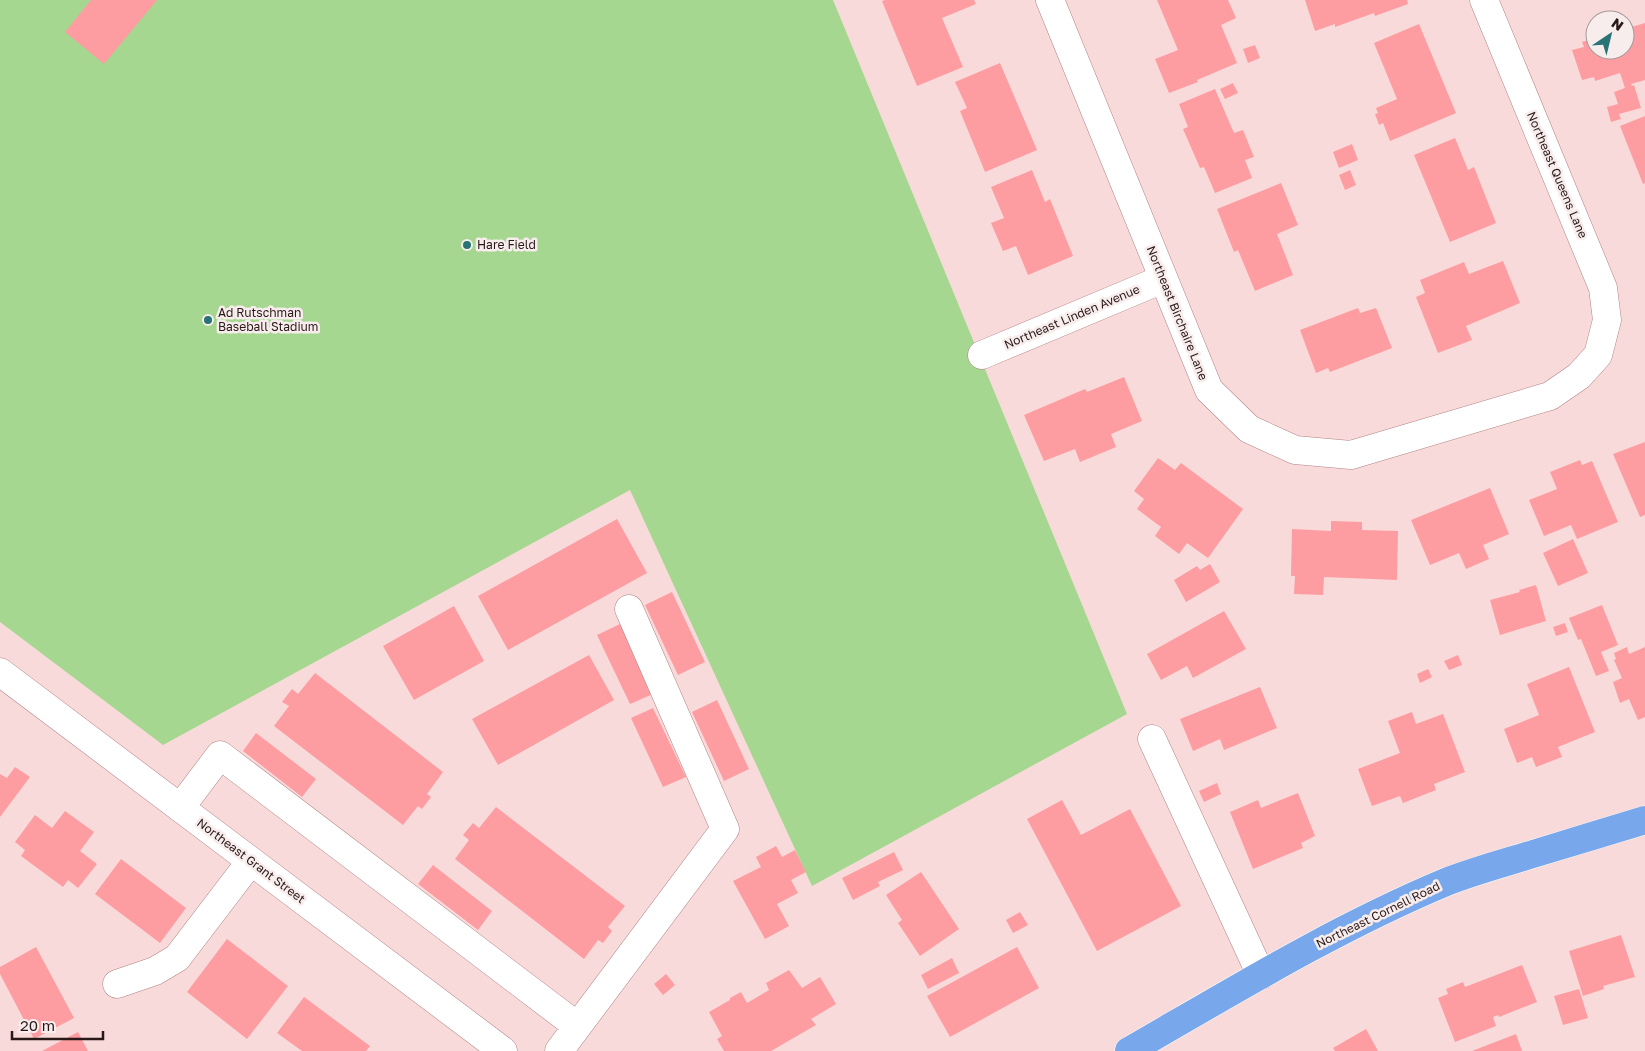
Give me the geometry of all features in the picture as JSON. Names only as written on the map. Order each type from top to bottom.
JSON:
[{"type":"highway","name":"Northeast Cornell Road","points":[[1129,1051],[1261,975],[1365,919],[1449,881],[1505,862],[1645,820]]},
{"type":"street","name":"Northeast Birchaire Lane","points":[[1050,0],[1209,390],[1249,429],[1294,450],[1351,455],[1550,396],[1579,376],[1598,355]]},
{"type":"street","name":"Northeast Queens Lane","points":[[1484,0],[1603,288],[1607,320],[1598,355]]},
{"type":"street","name":"Northeast Linden Avenue","points":[[982,355],[1163,279]]},
{"type":"street","points":[[559,1051],[725,829],[630,609]]},
{"type":"street","name":"Northeast Grant Street","points":[[0,672],[503,1051]]},
{"type":"street","points":[[1152,739],[1261,975]]},
{"type":"street","points":[[180,808],[220,755],[578,1026]]},
{"type":"street","points":[[117,984],[155,970],[177,958],[251,861]]},
{"type":"green space","name":"Hare Field","points":[[0,0],[833,0],[1127,714],[812,886],[630,490],[163,745],[0,622]]},
{"type":"building","points":[[91,0],[157,0],[104,64],[65,32]]},
{"type":"building","points":[[974,0],[976,4],[942,18],[963,67],[917,86],[882,1]]},
{"type":"building","points":[[1157,0],[1228,0],[1236,18],[1221,25],[1237,63],[1197,80],[1198,82],[1169,93],[1155,59],[1178,50]]},
{"type":"building","points":[[1305,0],[1407,0],[1408,4],[1375,16],[1374,13],[1335,27],[1335,24],[1315,31]]},
{"type":"building","points":[[1645,23],[1645,80],[1631,84],[1632,86],[1634,85],[1641,108],[1619,114],[1621,119],[1611,122],[1607,107],[1618,104],[1614,92],[1625,88],[1620,73],[1595,81],[1594,77],[1582,80],[1572,50],[1584,47],[1582,42],[1585,41],[1585,60],[1635,60],[1635,26]]},
{"type":"building","points":[[1419,24],[1456,113],[1390,141],[1383,123],[1379,125],[1375,114],[1378,113],[1376,108],[1397,99],[1374,43]]},
{"type":"building","points":[[1255,45],[1260,58],[1248,63],[1243,49]]},
{"type":"building","points":[[1000,63],[1037,150],[985,172],[960,111],[967,108],[955,82]]},
{"type":"building","points":[[1233,83],[1238,93],[1225,99],[1220,89]]},
{"type":"building","points":[[1215,89],[1234,133],[1243,130],[1254,157],[1245,160],[1252,178],[1215,193],[1204,167],[1200,168],[1183,129],[1188,127],[1179,104]]},
{"type":"building","points":[[1645,116],[1645,183],[1643,184],[1620,126]]},
{"type":"building","points":[[1455,138],[1468,170],[1474,167],[1496,223],[1450,242],[1414,155]]},
{"type":"building","points":[[1352,144],[1358,160],[1339,168],[1333,152]]},
{"type":"building","points":[[1032,170],[1045,202],[1050,199],[1073,256],[1028,275],[1016,246],[1003,251],[991,223],[1004,218],[991,187]]},
{"type":"building","points":[[1350,170],[1356,185],[1345,190],[1339,175]]},
{"type":"building","points":[[1281,183],[1298,225],[1277,234],[1293,275],[1255,291],[1238,250],[1234,252],[1217,209]]},
{"type":"building","points":[[1503,261],[1520,303],[1466,326],[1472,340],[1438,353],[1416,297],[1425,293],[1420,280],[1464,262],[1469,274]]},
{"type":"building","points":[[1358,308],[1360,313],[1376,308],[1392,348],[1330,372],[1328,368],[1316,373],[1300,330]]},
{"type":"building","points":[[1124,377],[1142,421],[1111,434],[1116,447],[1080,462],[1075,449],[1044,461],[1024,415],[1085,389],[1087,392]]},
{"type":"building","points":[[1645,442],[1645,515],[1640,517],[1613,454]]},
{"type":"building","points":[[1158,458],[1175,470],[1181,463],[1243,509],[1208,558],[1187,543],[1179,554],[1155,536],[1161,527],[1137,509],[1144,499],[1134,491]]},
{"type":"building","points":[[1580,460],[1582,465],[1592,461],[1618,522],[1577,539],[1571,525],[1544,536],[1529,500],[1557,489],[1550,472]]},
{"type":"building","points":[[1490,488],[1509,534],[1483,545],[1489,559],[1466,569],[1459,553],[1430,565],[1411,520]]},
{"type":"building","points":[[617,519],[647,573],[508,650],[478,596]]},
{"type":"building","points":[[1331,521],[1362,522],[1362,530],[1398,531],[1397,580],[1324,577],[1323,595],[1294,594],[1295,576],[1291,576],[1292,529],[1331,531]]},
{"type":"building","points":[[1573,539],[1588,573],[1558,586],[1543,553]]},
{"type":"building","points":[[1210,564],[1220,582],[1186,602],[1174,580],[1197,566],[1200,570]]},
{"type":"building","points":[[1536,585],[1546,621],[1500,635],[1490,600],[1520,592],[1519,590]]},
{"type":"building","points":[[672,592],[705,662],[678,675],[645,605]]},
{"type":"building","points":[[1602,605],[1618,645],[1601,652],[1609,671],[1596,676],[1581,639],[1578,640],[1569,618]]},
{"type":"building","points":[[454,606],[484,661],[414,700],[383,646]]},
{"type":"building","points":[[1224,611],[1246,649],[1193,678],[1187,666],[1161,680],[1147,654]]},
{"type":"building","points":[[1565,623],[1568,632],[1556,636],[1553,627]]},
{"type":"building","points":[[620,624],[653,694],[630,704],[597,635]]},
{"type":"building","points":[[1627,647],[1629,654],[1645,647],[1645,717],[1638,720],[1629,699],[1620,703],[1613,682],[1622,678],[1614,660],[1616,659],[1614,653]]},
{"type":"building","points":[[589,655],[614,700],[498,765],[472,719]]},
{"type":"building","points":[[1458,655],[1462,665],[1449,670],[1444,661]]},
{"type":"building","points":[[1569,667],[1595,732],[1558,747],[1562,757],[1536,767],[1532,757],[1517,763],[1504,729],[1539,715],[1527,684]]},
{"type":"building","points":[[1428,669],[1432,677],[1420,683],[1417,674]]},
{"type":"building","points":[[315,673],[443,772],[427,794],[431,797],[422,809],[418,806],[403,825],[274,726],[289,706],[282,702],[292,689],[298,694]]},
{"type":"building","points":[[1260,687],[1277,728],[1224,750],[1220,739],[1193,751],[1180,719]]},
{"type":"building","points":[[717,700],[749,769],[724,781],[692,712]]},
{"type":"building","points":[[653,708],[686,777],[663,787],[631,718]]},
{"type":"building","points":[[1412,712],[1416,724],[1443,714],[1465,772],[1434,784],[1436,790],[1403,803],[1400,796],[1372,806],[1358,769],[1400,753],[1388,721]]},
{"type":"building","points":[[256,733],[316,779],[302,797],[243,751]]},
{"type":"building","points":[[15,767],[30,777],[0,817],[0,774],[7,778]]},
{"type":"building","points":[[1217,783],[1221,794],[1204,802],[1199,791]]},
{"type":"building","points":[[1298,793],[1315,836],[1301,843],[1303,848],[1253,869],[1230,812],[1258,800],[1261,808]]},
{"type":"building","points":[[1062,800],[1081,835],[1130,809],[1181,906],[1097,951],[1027,819]]},
{"type":"building","points":[[496,807],[625,906],[608,927],[612,931],[603,943],[598,940],[584,959],[455,859],[469,840],[463,835],[473,823],[479,828]]},
{"type":"building","points":[[65,811],[94,832],[80,851],[97,864],[78,888],[68,880],[63,887],[21,856],[25,850],[15,842],[35,815],[52,828]]},
{"type":"building","points":[[776,846],[782,857],[795,850],[806,872],[791,880],[798,893],[777,904],[789,926],[765,939],[733,881],[761,867],[756,857]]},
{"type":"building","points":[[894,852],[903,870],[878,882],[880,886],[853,900],[842,878]]},
{"type":"building","points":[[121,859],[186,908],[160,943],[95,894]]},
{"type":"building","points":[[433,865],[492,911],[478,930],[418,884]]},
{"type":"building","points":[[921,872],[959,929],[920,956],[898,923],[902,920],[886,895]]},
{"type":"building","points":[[1020,912],[1028,925],[1013,933],[1006,920]]},
{"type":"building","points":[[1621,935],[1635,977],[1603,986],[1604,989],[1583,996],[1569,951]]},
{"type":"building","points":[[227,939],[288,986],[247,1039],[187,992]]},
{"type":"building","points":[[36,947],[74,1018],[34,1039],[0,974],[0,967]]},
{"type":"building","points":[[1017,947],[1039,988],[950,1037],[927,996]]},
{"type":"building","points":[[952,958],[959,973],[928,989],[921,975]]},
{"type":"building","points":[[1522,965],[1537,1002],[1499,1017],[1498,1015],[1493,1017],[1496,1026],[1455,1042],[1438,998],[1448,994],[1446,989],[1463,982],[1465,987]]},
{"type":"building","points":[[789,970],[802,988],[820,977],[836,1004],[811,1019],[816,1025],[771,1051],[724,1051],[717,1039],[722,1036],[709,1012],[741,992],[747,1003],[769,990],[766,983]]},
{"type":"building","points":[[666,974],[675,985],[663,995],[654,984]]},
{"type":"building","points":[[1579,989],[1588,1018],[1563,1025],[1554,996]]},
{"type":"building","points":[[304,997],[370,1046],[366,1051],[302,1051],[277,1033]]},
{"type":"building","points":[[1366,1029],[1378,1051],[1335,1051],[1333,1048]]},
{"type":"building","points":[[78,1032],[88,1051],[42,1051]]},
{"type":"building","points":[[1516,1034],[1522,1051],[1472,1051]]},
{"type":"place","name":"Hare Field","points":[[467,245]]},
{"type":"place","name":"Ad Rutschman Baseball Stadium","points":[[208,320]]}]
